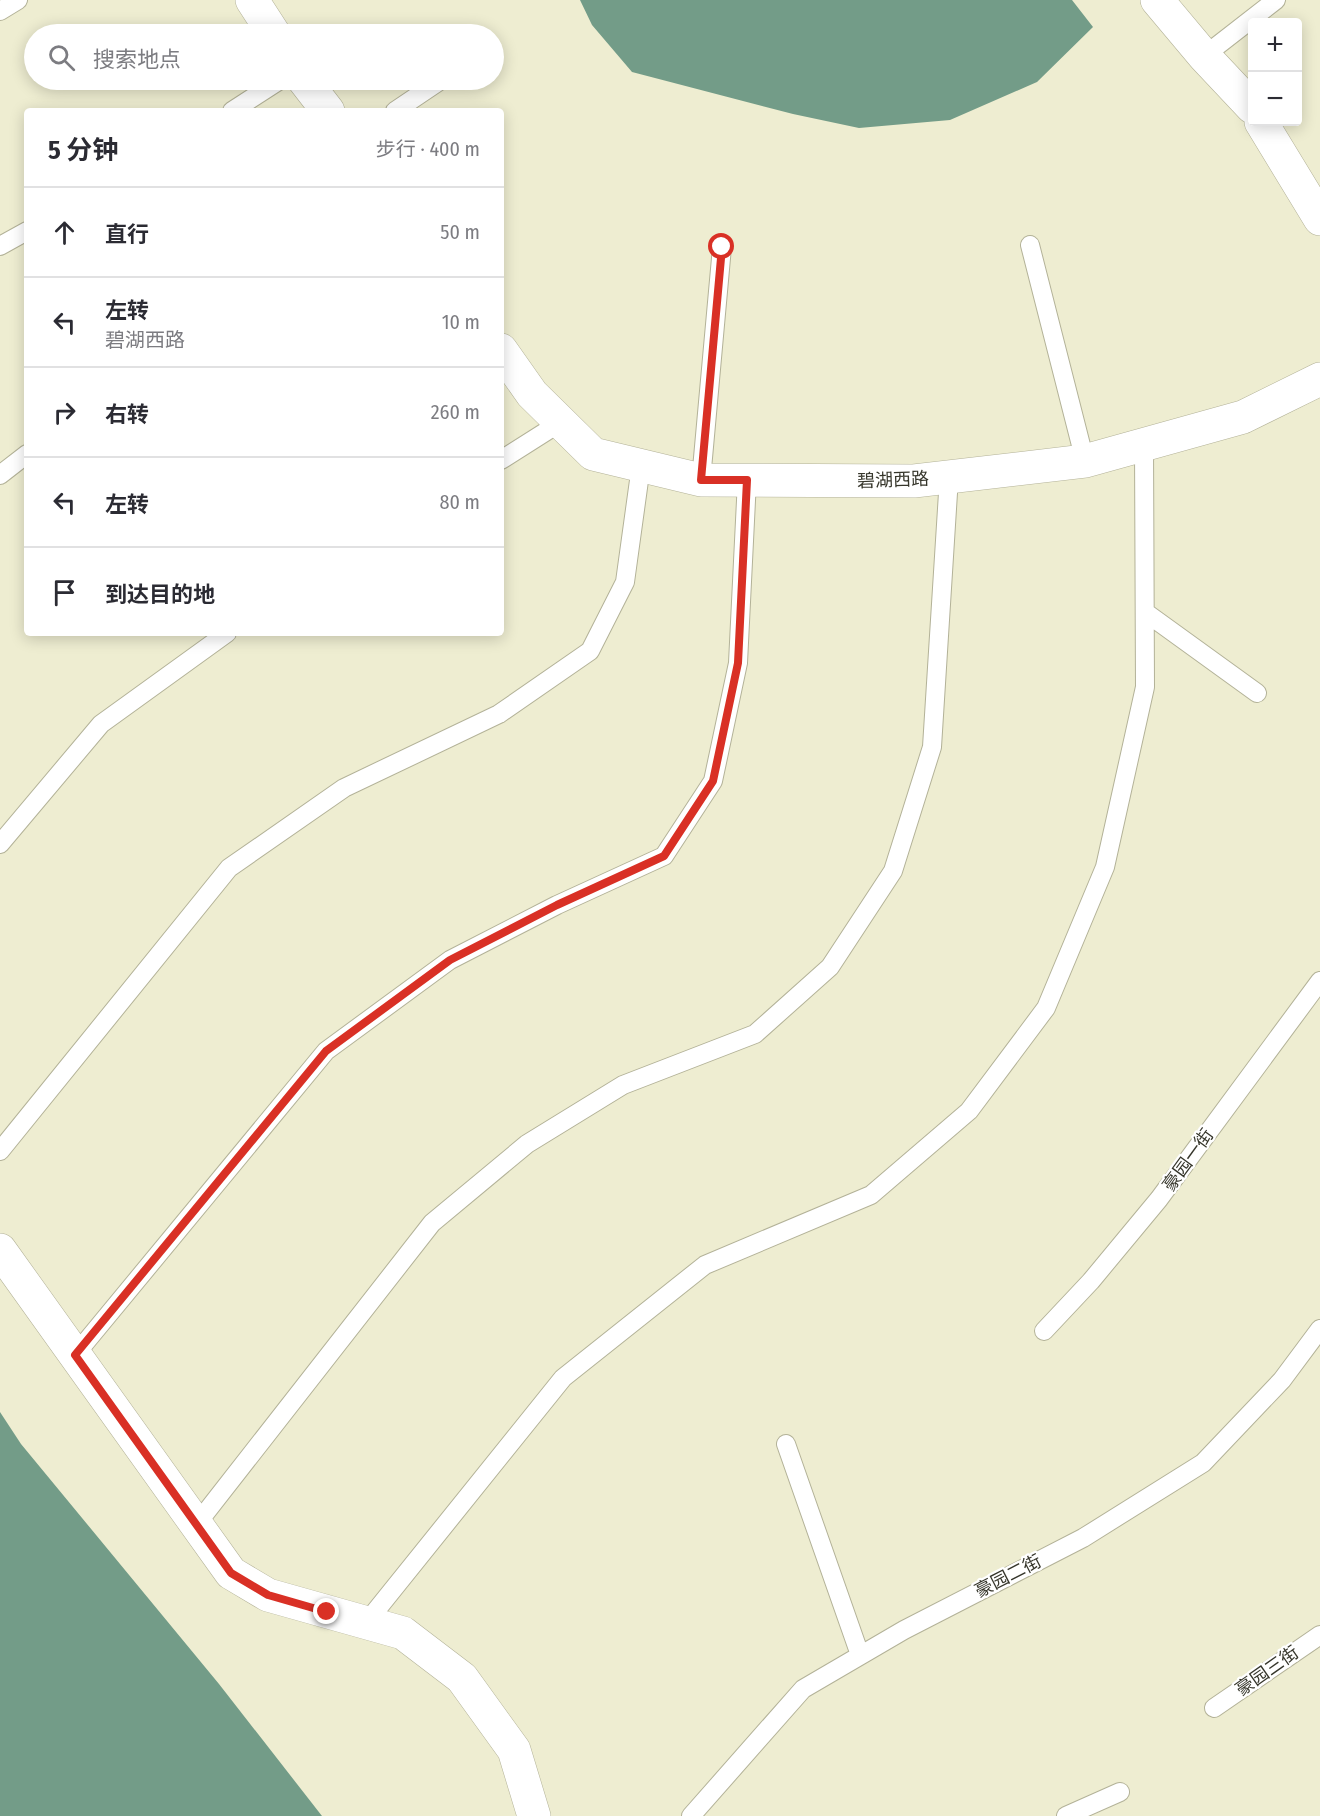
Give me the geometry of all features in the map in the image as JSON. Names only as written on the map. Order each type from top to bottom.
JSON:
[{"type":"street","points":[[252,0],[268,24]]},
{"type":"street","points":[[1157,0],[1204,56],[1248,103]]},
{"type":"street","points":[[312,90],[326,108]]},
{"type":"street","points":[[1263,126],[1320,219]]},
{"type":"street","name":"碧湖西路","points":[[504,354],[532,394],[593,454],[701,480],[914,481],[1085,461],[1243,417],[1320,379]]},
{"type":"street","points":[[0,1250],[231,1573],[268,1595],[403,1633],[462,1678],[514,1749],[534,1816]]},
{"type":"lane","points":[[0,10],[18,0]]},
{"type":"lane","points":[[1204,56],[1276,0]]},
{"type":"lane","points":[[237,108],[265,90]]},
{"type":"lane","points":[[399,108],[426,90]]},
{"type":"lane","points":[[0,246],[24,233]]},
{"type":"lane","points":[[1030,244],[1085,461]]},
{"type":"lane","points":[[701,480],[722,247]]},
{"type":"lane","points":[[504,458],[561,422]]},
{"type":"lane","points":[[366,1623],[562,1377],[705,1265],[871,1195],[969,1111],[1046,1008],[1105,867],[1145,687],[1144,445]]},
{"type":"lane","points":[[0,475],[24,456]]},
{"type":"lane","points":[[0,1151],[229,868],[344,788],[499,714],[590,651],[625,582],[641,466]]},
{"type":"lane","points":[[196,1525],[432,1223],[527,1144],[623,1086],[755,1034],[830,967],[893,871],[932,747],[949,477]]},
{"type":"lane","points":[[75,1355],[326,1051],[450,960],[557,905],[664,856],[713,781],[738,663],[747,480]]},
{"type":"lane","points":[[1145,612],[1257,693]]},
{"type":"lane","points":[[0,844],[101,724],[223,636]]},
{"type":"lane","name":"豪园一街","points":[[1044,1331],[1159,1200],[1320,981]]},
{"type":"lane","name":"豪园二街","points":[[691,1816],[802,1689],[903,1630],[1083,1538],[1203,1463],[1282,1380],[1320,1329]]},
{"type":"lane","points":[[786,1444],[860,1654]]},
{"type":"lane","name":"豪园三街","points":[[1214,1708],[1320,1635]]},
{"type":"lane","points":[[1066,1816],[1120,1792]]},
{"type":"shaded area","points":[[580,0],[1072,0],[1093,27],[1037,82],[950,120],[859,128],[793,114],[632,72],[592,25]]},
{"type":"shaded area","points":[[0,1412],[21,1444],[219,1684],[322,1816],[0,1816]]},
{"type":"route","points":[[327,1612],[268,1595],[231,1573],[75,1355],[326,1051],[450,960],[557,905],[664,856],[713,781],[738,663],[747,480],[701,480],[722,247]]}]
